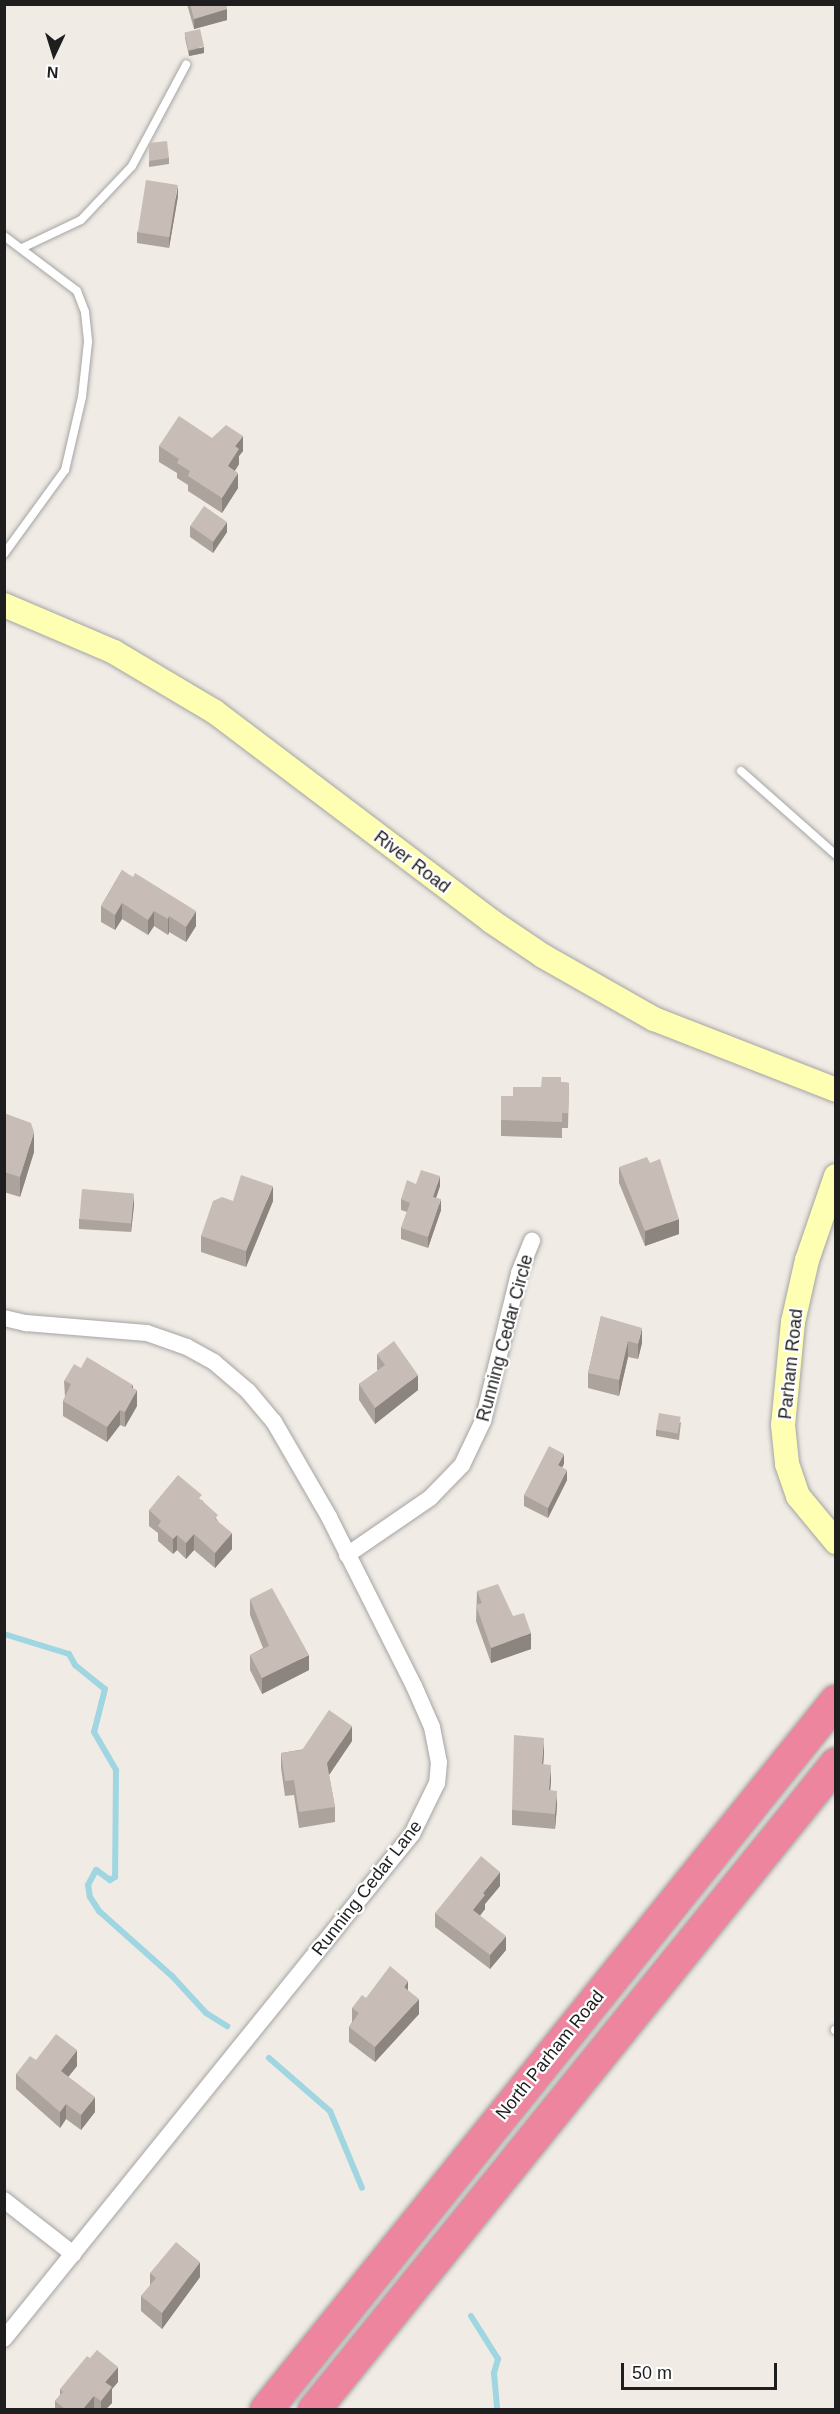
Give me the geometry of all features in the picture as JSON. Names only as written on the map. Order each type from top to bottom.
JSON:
[{"type":"highway","name":"North Parham Road","points":[[266,2409],[836,1701]]},
{"type":"highway","points":[[314,2409],[836,1764]]},
{"type":"main road","name":"River Road","points":[[4,604],[114,652],[215,712],[490,921],[543,956],[654,1019],[836,1090]]},
{"type":"main road","name":"Parham Road","points":[[836,1176],[807,1260],[793,1322],[783,1425],[787,1464],[798,1496],[836,1542]]},
{"type":"street","name":"Running Cedar Circle","points":[[348,1555],[430,1498],[462,1465],[483,1421],[519,1273],[532,1241]]},
{"type":"street","name":"Running Cedar Lane","points":[[4,1318],[26,1323],[147,1333],[214,1362],[248,1391],[274,1422],[348,1555],[432,1727],[439,1762],[437,1784],[428,1808],[385,1869],[4,2339]]},
{"type":"street","points":[[4,2200],[73,2254]]},
{"type":"lane","points":[[22,248],[81,220],[132,166],[186,65]]},
{"type":"lane","points":[[4,236],[77,291],[85,312],[88,342],[82,397],[65,470],[4,554]]},
{"type":"lane","points":[[741,771],[836,855]]},
{"type":"building","points":[[190,4],[226,4],[227,9],[194,19]]},
{"type":"building","points":[[200,29],[204,47],[188,50],[184,33]]},
{"type":"building","points":[[167,141],[169,158],[149,161],[149,143]]},
{"type":"building","points":[[146,180],[178,185],[169,237],[138,232]]},
{"type":"building","points":[[179,416],[212,438],[226,425],[243,436],[235,446],[239,449],[228,466],[238,473],[222,498],[188,476],[190,471],[177,463],[179,459],[159,446]]},
{"type":"building","points":[[204,506],[227,522],[213,542],[190,526]]},
{"type":"building","points":[[122,870],[133,877],[135,873],[196,911],[186,927],[169,916],[168,919],[154,911],[148,920],[122,903],[115,915],[101,906]]},
{"type":"building","points":[[542,1077],[561,1077],[561,1082],[569,1083],[568,1113],[562,1113],[562,1122],[501,1120],[501,1096],[513,1096],[513,1087],[541,1087]]},
{"type":"building","points":[[4,1113],[31,1123],[34,1132],[20,1177],[4,1172]]},
{"type":"building","points":[[647,1157],[650,1163],[660,1159],[679,1219],[645,1231],[619,1167]]},
{"type":"building","points":[[421,1170],[440,1176],[433,1197],[441,1199],[428,1237],[401,1228],[410,1203],[401,1199],[407,1180],[416,1184]]},
{"type":"building","points":[[241,1175],[273,1186],[246,1251],[201,1236],[213,1201],[222,1197],[233,1201]]},
{"type":"building","points":[[82,1189],[134,1194],[131,1223],[79,1219]]},
{"type":"building","points":[[601,1316],[642,1328],[638,1344],[628,1341],[619,1380],[588,1373]]},
{"type":"building","points":[[394,1341],[418,1375],[375,1408],[359,1384],[385,1365],[377,1354]]},
{"type":"building","points":[[87,1357],[133,1385],[131,1387],[137,1390],[125,1412],[120,1410],[107,1427],[63,1401],[71,1384],[64,1381],[74,1364],[81,1368]]},
{"type":"building","points":[[659,1413],[681,1417],[678,1434],[656,1430]]},
{"type":"building","points":[[549,1446],[564,1454],[558,1465],[567,1470],[548,1508],[524,1495]]},
{"type":"building","points":[[178,1475],[202,1495],[199,1498],[218,1515],[215,1519],[232,1533],[215,1553],[194,1534],[186,1543],[177,1535],[173,1539],[158,1526],[161,1521],[149,1510]]},
{"type":"building","points":[[498,1584],[513,1616],[524,1613],[531,1633],[491,1648],[476,1605],[482,1603],[477,1591]]},
{"type":"building","points":[[272,1588],[309,1655],[262,1678],[250,1655],[269,1646],[250,1599]]},
{"type":"building","points":[[329,1710],[352,1726],[327,1763],[335,1807],[299,1812],[294,1780],[285,1781],[281,1753],[302,1750]]},
{"type":"building","points":[[514,1735],[544,1738],[542,1764],[551,1765],[549,1790],[557,1791],[555,1814],[512,1810]]},
{"type":"building","points":[[481,1856],[500,1872],[473,1910],[506,1936],[490,1955],[435,1913]]},
{"type":"building","points":[[390,1966],[408,1981],[404,1987],[419,1999],[375,2047],[349,2027],[359,2013],[352,2008],[362,1995],[366,1998]]},
{"type":"building","points":[[56,2034],[77,2050],[61,2071],[95,2097],[81,2115],[66,2104],[60,2112],[16,2074],[30,2056],[36,2060]]},
{"type":"building","points":[[176,2242],[200,2262],[162,2313],[141,2296],[156,2278],[150,2273]]},
{"type":"building","points":[[97,2350],[118,2367],[105,2382],[112,2387],[101,2401],[94,2396],[83,2409],[65,2409],[55,2401],[63,2392],[60,2389],[87,2356],[90,2358]]},
{"type":"waterway","points":[[4,1634],[69,1654],[75,1665],[105,1689],[94,1732],[116,1770],[115,1877],[110,1880],[96,1870],[88,1885],[90,1897],[99,1911],[172,1976],[206,2013],[227,2026]]},
{"type":"waterway","points":[[269,2058],[330,2111],[362,2188]]},
{"type":"waterway","points":[[471,2316],[498,2359],[494,2373],[497,2410]]}]
